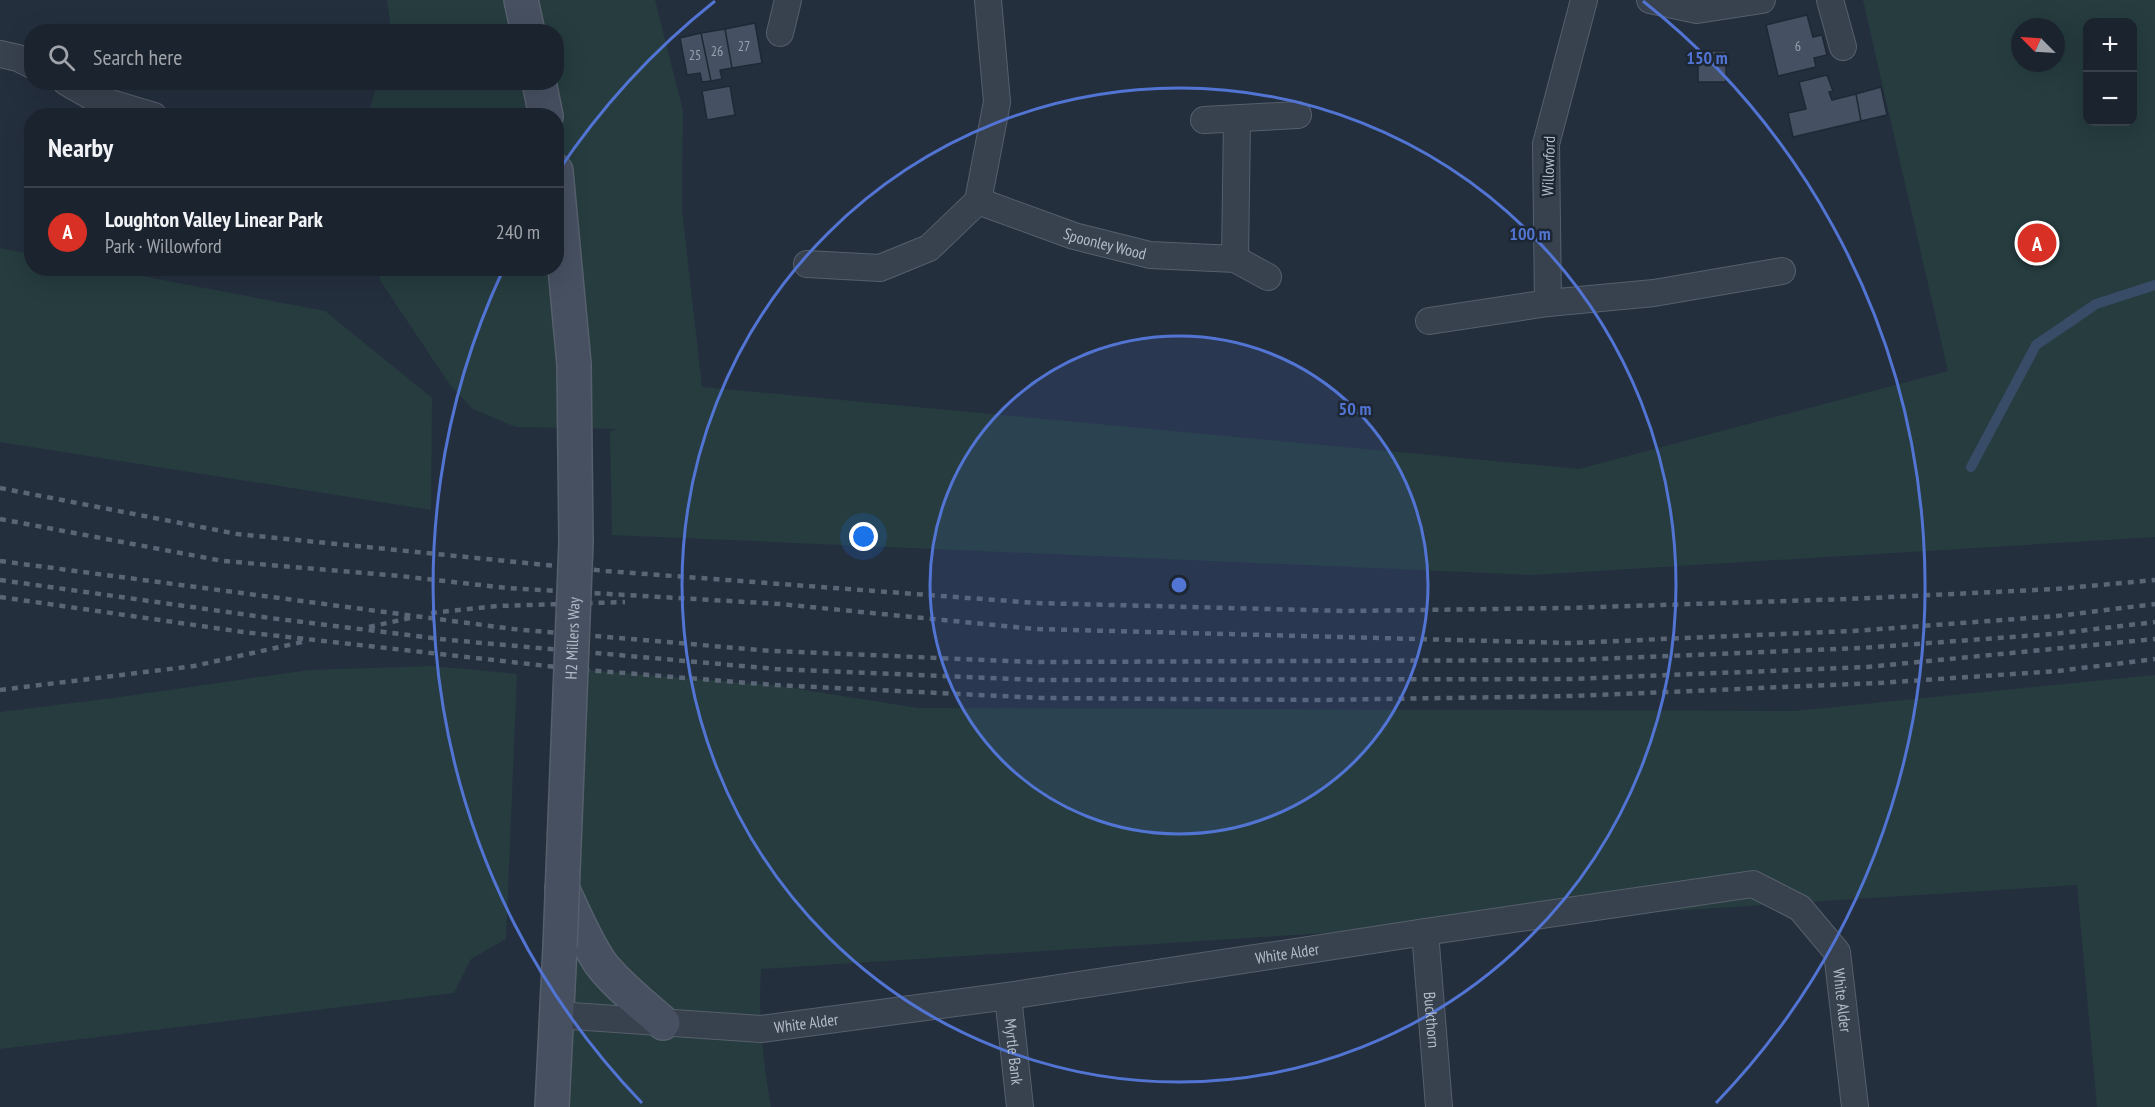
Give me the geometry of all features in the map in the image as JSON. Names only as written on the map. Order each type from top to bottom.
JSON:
[{"type":"street","points":[[521,0],[526,24]]},
{"type":"street","points":[[780,33],[788,0]]},
{"type":"street","points":[[807,264],[880,268],[929,248],[978,201],[997,102],[988,0]]},
{"type":"street","name":"Willowford","points":[[1548,303],[1546,144],[1584,0]]},
{"type":"street","points":[[1650,0],[1697,10],[1762,0]]},
{"type":"street","points":[[1830,0],[1843,47]]},
{"type":"street","points":[[0,54],[24,61]]},
{"type":"street","points":[[80,90],[94,98],[127,108]]},
{"type":"street","points":[[541,90],[544,108]]},
{"type":"street","points":[[1204,120],[1298,115]]},
{"type":"street","points":[[1235,259],[1237,119]]},
{"type":"street","name":"Spoonley Wood","points":[[978,201],[1074,236],[1150,255],[1235,259],[1268,277]]},
{"type":"street","name":"H2 Millers Way","points":[[552,1107],[576,543],[574,364],[564,257]]},
{"type":"street","points":[[1429,321],[1548,303],[1654,293],[1782,271]]},
{"type":"street","name":"White Alder","points":[[556,1015],[761,1029],[1008,996],[1753,884],[1800,908],[1837,952],[1855,1107]]},
{"type":"street","points":[[562,888],[587,940],[602,964],[624,989],[663,1023]]},
{"type":"street","name":"Buckthorn","points":[[1425,932],[1439,1107]]},
{"type":"street","name":"Myrtle Bank","points":[[1008,996],[1020,1107]]},
{"type":"green space","points":[[387,0],[655,0],[683,111],[682,209],[702,387],[1579,469],[1948,371],[1863,0],[2155,0],[2155,537],[1532,575],[612,535],[610,431],[618,429],[516,427],[473,409],[450,385],[379,276],[564,276],[564,108],[370,108],[375,90],[564,90],[564,24],[390,24]]},
{"type":"green space","points":[[0,248],[24,253],[24,276],[142,276],[325,311],[432,398],[431,510],[0,442]]},
{"type":"green space","points":[[433,666],[517,674],[506,939],[471,959],[454,993],[0,1049],[0,712],[309,670]]},
{"type":"green space","points":[[574,669],[774,685],[918,708],[1795,711],[2155,675],[2155,1107],[2097,1107],[2077,885],[761,969],[762,1038],[771,1107],[552,1107]]},
{"type":"building","points":[[1807,15],[1813,37],[1822,35],[1827,55],[1814,58],[1816,67],[1778,76],[1766,25]]},
{"type":"building","points":[[755,23],[762,63],[732,68],[725,29]]},
{"type":"building","points":[[725,29],[732,68],[720,70],[722,79],[711,81],[701,33]]},
{"type":"building","points":[[701,33],[711,81],[702,82],[700,73],[687,75],[680,38]]},
{"type":"building","points":[[1698,51],[1726,51],[1726,82],[1698,82]]},
{"type":"building","points":[[1827,75],[1833,91],[1829,92],[1832,100],[1856,94],[1861,121],[1793,137],[1788,113],[1806,109],[1799,82]]},
{"type":"building","points":[[730,86],[735,115],[707,120],[702,91]]},
{"type":"building","points":[[1881,87],[1887,115],[1861,121],[1856,94]]},
{"type":"waterway","points":[[1971,467],[2036,345],[2096,304],[2155,285]]},
{"type":"railway","points":[[0,488],[237,534],[606,571],[1036,603],[1345,611],[1567,608],[1849,599],[2056,589],[2155,580]]},
{"type":"railway","points":[[0,519],[223,561],[400,576],[507,588],[780,604],[1035,629],[1569,643],[1853,631],[2057,616],[2155,604]]},
{"type":"railway","points":[[0,561],[513,629],[772,651],[1035,662],[1570,660],[1861,648],[2053,634],[2155,622]]},
{"type":"railway","points":[[0,580],[270,618],[449,640],[776,669],[1037,680],[1571,679],[1867,667],[2155,639]]},
{"type":"railway","points":[[0,597],[243,632],[574,669],[774,685],[1042,698],[1319,700],[1572,696],[1879,683],[2058,671],[2155,659]]},
{"type":"railway","points":[[431,613],[497,606],[625,602]]},
{"type":"railway","points":[[369,627],[410,618]]},
{"type":"railway","points":[[0,690],[194,666],[302,642]]},
{"type":"place","name":"Loughton Valley Linear Park","points":[[2037,243]]}]
